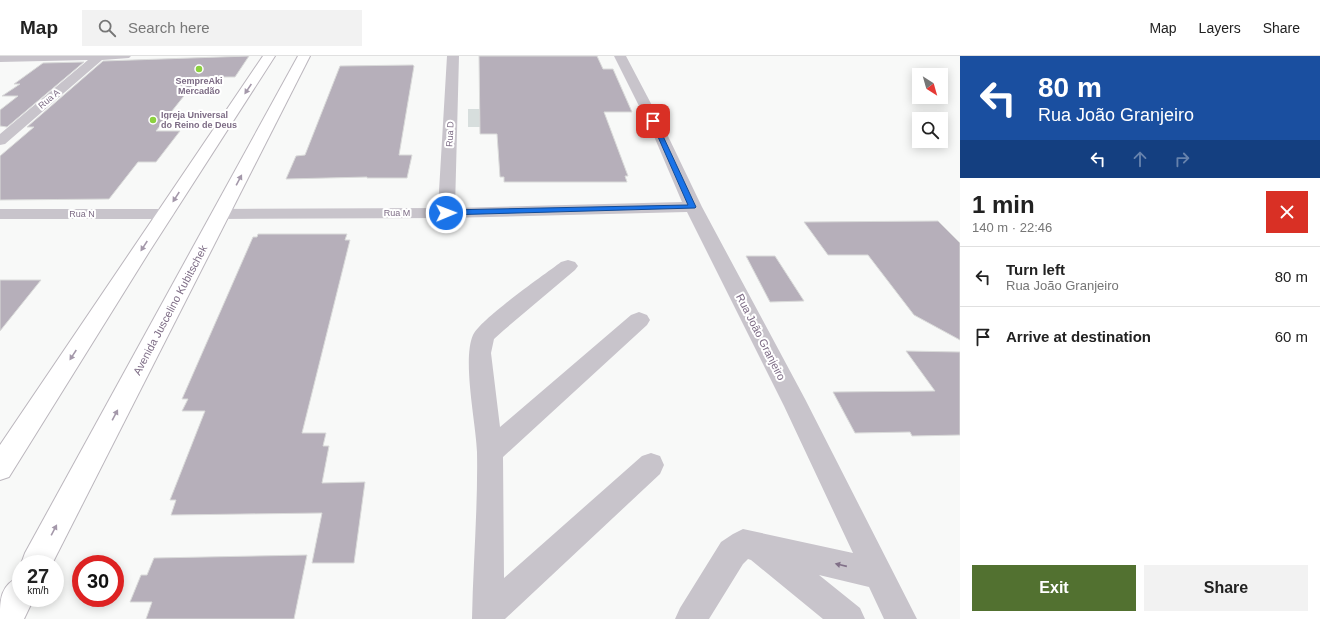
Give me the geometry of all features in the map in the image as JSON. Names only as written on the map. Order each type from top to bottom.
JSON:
[{"type":"main road","points":[[0,468],[269,56]]},
{"type":"main road","name":"Avenida Juscelino Kubitschek","points":[[41,555],[304,56]]},
{"type":"main road","points":[[7,619],[13,607]]},
{"type":"street","points":[[5,59],[125,56]]},
{"type":"street","name":"Rua D","points":[[446,213],[453,56]]},
{"type":"street","name":"Rua João Granjeiro","points":[[620,56],[660,134],[693,207],[796,406],[901,619]]},
{"type":"street","name":"Rua A","points":[[0,141],[99,57]]},
{"type":"street","name":"Rua M","points":[[221,214],[446,213],[693,207]]},
{"type":"street","name":"Rua N","points":[[0,214],[165,214]]},
{"type":"street","points":[[488,616],[490,452],[480,352],[484,336],[496,324],[568,266]]},
{"type":"street","points":[[490,452],[638,320]]},
{"type":"street","points":[[488,616],[651,465]]},
{"type":"street","points":[[691,619],[732,553],[743,544],[879,574]]},
{"type":"street","points":[[757,546],[849,619]]},
{"type":"shaded area","points":[[468,109],[489,109],[489,127],[468,127]]},
{"type":"building","points":[[249,56],[235,77],[199,77],[156,131],[180,131],[156,162],[138,162],[109,199],[0,200],[0,156],[34,127],[27,127],[103,61]]},
{"type":"building","points":[[479,56],[597,56],[603,69],[613,69],[632,112],[604,112],[628,176],[625,176],[627,182],[504,182],[504,177],[500,177],[497,134],[480,134]]},
{"type":"building","points":[[84,62],[7,127],[0,126],[0,110],[18,96],[2,96],[20,84],[14,84],[43,63]]},
{"type":"building","points":[[413,65],[399,155],[412,155],[407,178],[367,177],[286,179],[296,156],[305,155],[340,66]]},
{"type":"building","points":[[938,221],[960,243],[960,340],[914,315],[868,255],[828,255],[804,222]]},
{"type":"building","points":[[258,234],[347,234],[345,240],[350,240],[302,433],[326,433],[323,446],[329,446],[322,483],[365,482],[354,563],[312,563],[322,513],[171,515],[176,500],[170,500],[205,411],[182,411],[188,399],[182,399],[253,237],[257,237]]},
{"type":"building","points":[[746,256],[775,256],[804,301],[770,302]]},
{"type":"building","points":[[0,280],[41,280],[0,331]]},
{"type":"building","points":[[906,351],[960,352],[960,435],[912,436],[910,432],[855,433],[833,392],[935,391]]},
{"type":"building","points":[[307,555],[294,619],[146,619],[152,602],[130,602],[141,575],[147,575],[154,558]]},
{"type":"place","name":"SempreAki Mercadão","points":[[199,69]]},
{"type":"place","name":"Igreja Universal do Reino de Deus","points":[[153,120]]},
{"type":"route","points":[[446,213],[693,207],[682,180],[653,121]]}]
